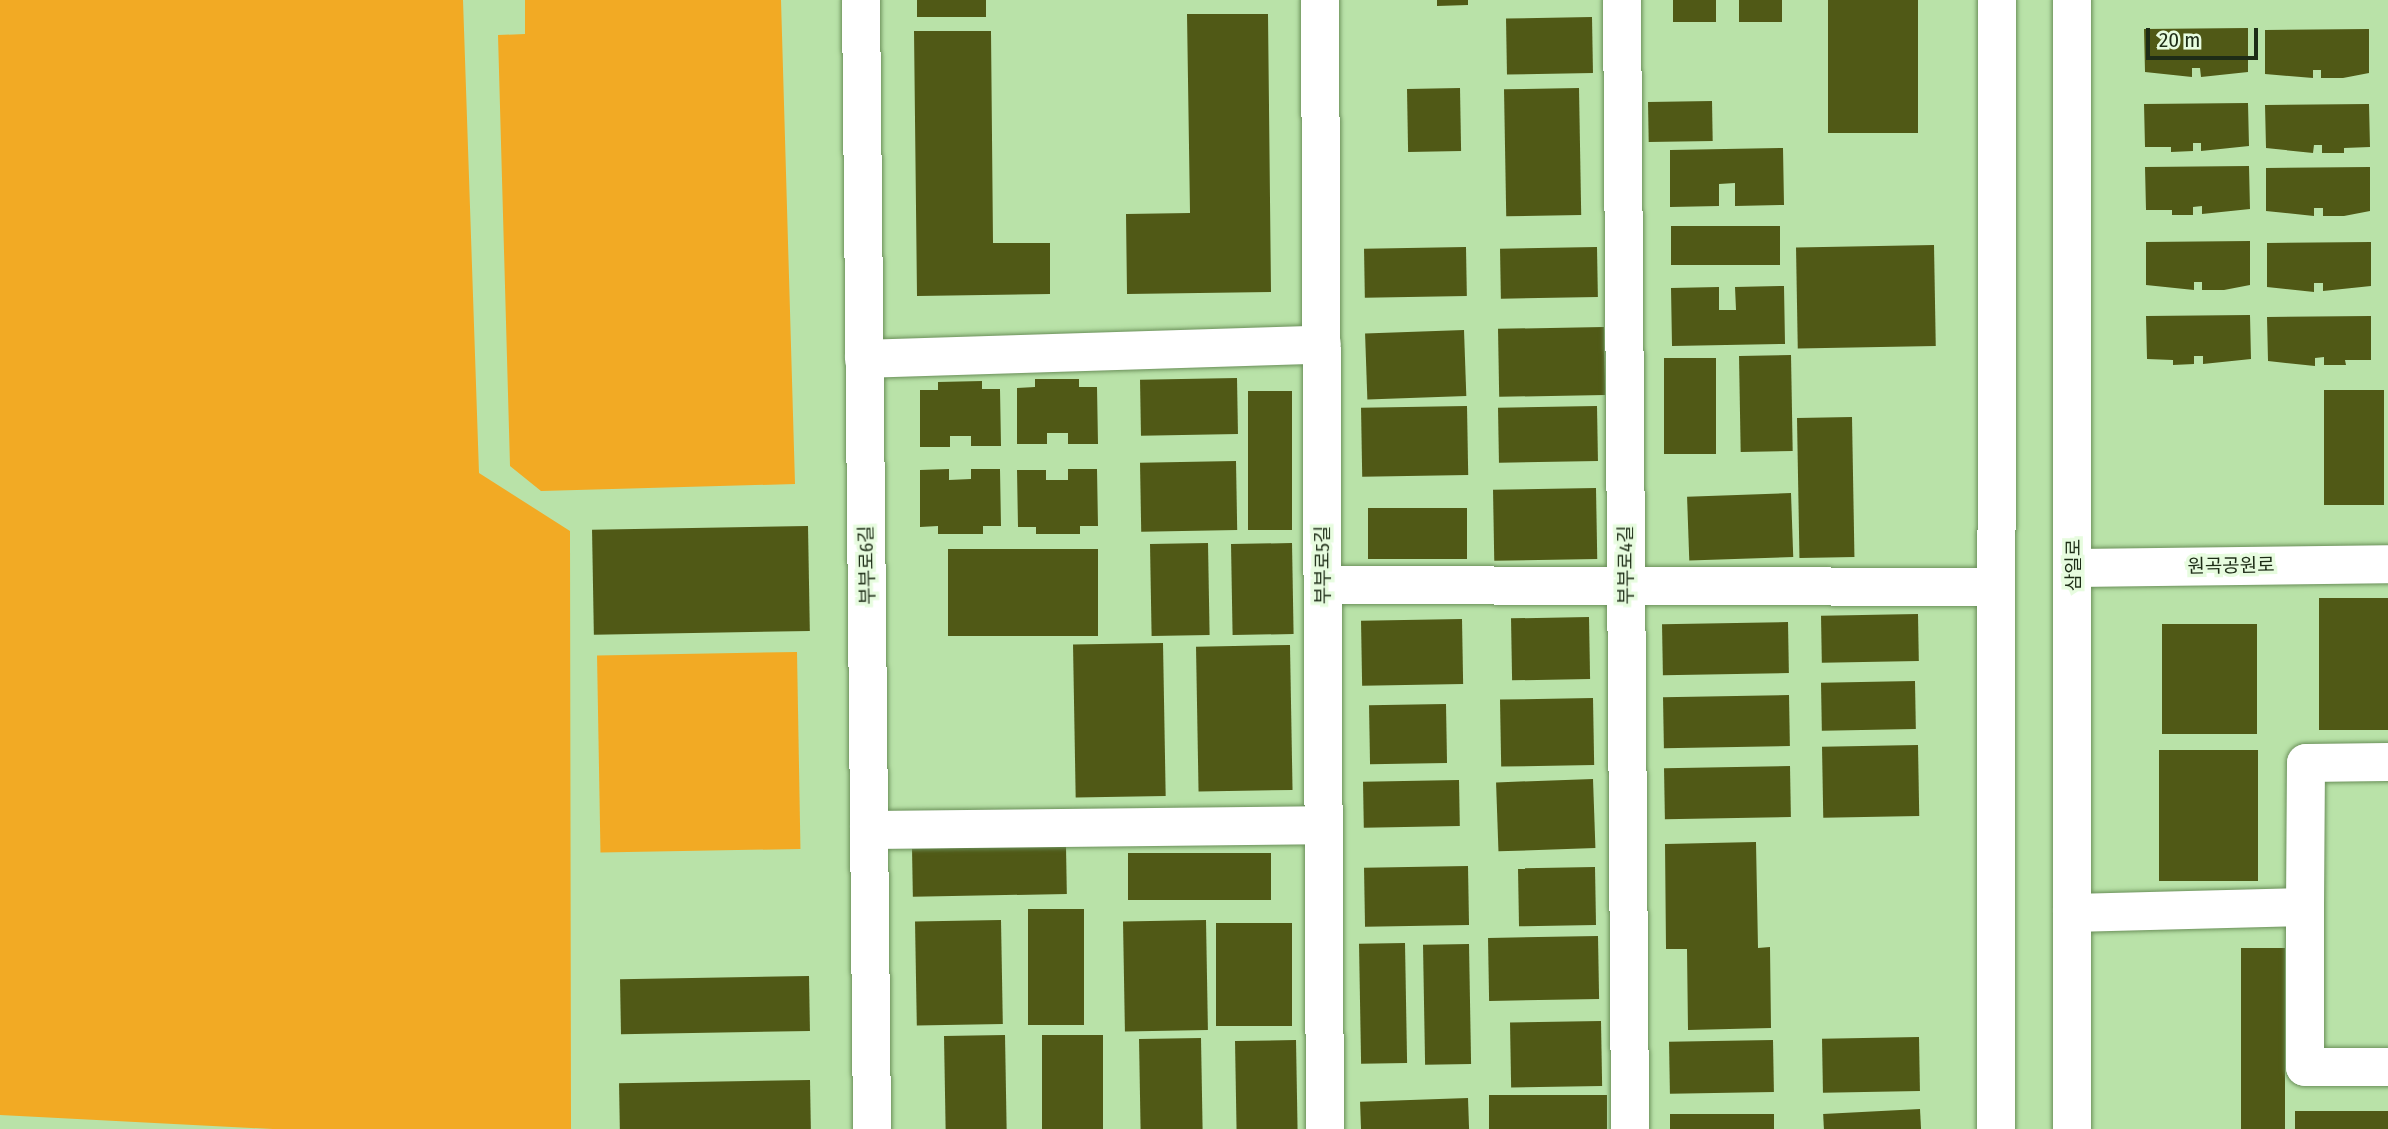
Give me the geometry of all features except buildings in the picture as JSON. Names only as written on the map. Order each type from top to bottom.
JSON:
[{"type":"street","name":"부부로6길","points":[[861,0],[872,1129]]},
{"type":"street","name":"부부로5길","points":[[1320,0],[1325,1129]]},
{"type":"street","name":"부부로4길","points":[[1622,0],[1630,1129]]},
{"type":"street","points":[[1996,1129],[1997,0]]},
{"type":"street","name":"삼일로","points":[[2071,0],[2074,568],[2072,1129]]},
{"type":"street","points":[[864,359],[1322,345]]},
{"type":"street","name":"원곡공원로","points":[[2074,568],[2388,564]]},
{"type":"street","points":[[1323,584],[1996,587]]},
{"type":"street","points":[[2388,762],[2306,763],[2305,1068],[2388,1067]]},
{"type":"street","points":[[869,830],[1323,825]]},
{"type":"street","points":[[2072,913],[2305,908]]},
{"type":"shaded area","points":[[0,0],[463,0],[479,473],[570,531],[571,1129],[273,1129],[0,1115]]},
{"type":"shaded area","points":[[525,0],[781,0],[795,484],[541,491],[510,466],[498,35],[525,34]]},
{"type":"shaded area","points":[[797,652],[800,849],[600,852],[597,655]]}]
